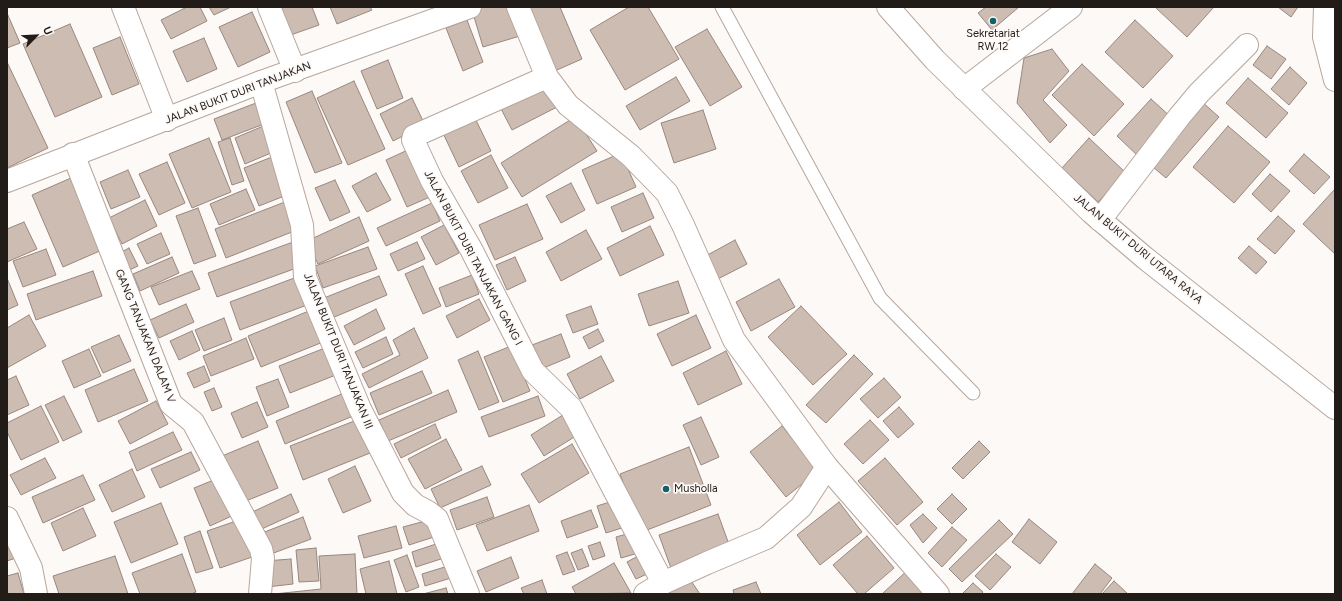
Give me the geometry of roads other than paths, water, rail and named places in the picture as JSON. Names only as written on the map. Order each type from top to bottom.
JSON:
[{"type":"street","points":[[123,7],[167,120]]},
{"type":"street","points":[[269,7],[295,71]]},
{"type":"street","name":"JALAN BUKIT DURI TANJAKAN","points":[[7,181],[73,154],[167,120],[261,82],[470,7]]},
{"type":"street","points":[[518,7],[546,77],[568,105],[631,156],[667,193],[683,225],[734,340],[827,468],[938,594]]},
{"type":"street","name":"JALAN BUKIT DURI UTARA RAYA","points":[[888,7],[935,60],[1100,220],[1335,408]]},
{"type":"street","points":[[964,89],[1071,7]]},
{"type":"street","points":[[1325,7],[1324,37],[1335,80]]},
{"type":"street","points":[[1100,220],[1199,93],[1247,45]]},
{"type":"street","name":"JALAN BUKIT DURI TANJAKAN GANG I","points":[[546,77],[415,136],[413,140],[432,181],[471,249],[533,371],[571,408],[654,589]]},
{"type":"street","name":"JALAN BUKIT DURI TANJAKAN III","points":[[261,82],[302,225],[305,277],[360,409],[403,493],[415,505],[438,519],[468,594]]},
{"type":"street","name":"GANG TANJAKAN DALAM V","points":[[73,154],[171,404],[193,422],[261,549],[263,558],[260,594]]},
{"type":"street","points":[[654,589],[766,538],[801,508],[827,468]]},
{"type":"street","points":[[7,518],[31,568],[36,594]]},
{"type":"lane","points":[[722,7],[880,298],[973,393]]},
{"type":"place","name":"Sekretariat RW 12","points":[[993,21]]},
{"type":"place","name":"Musholla","points":[[666,489]]}]
